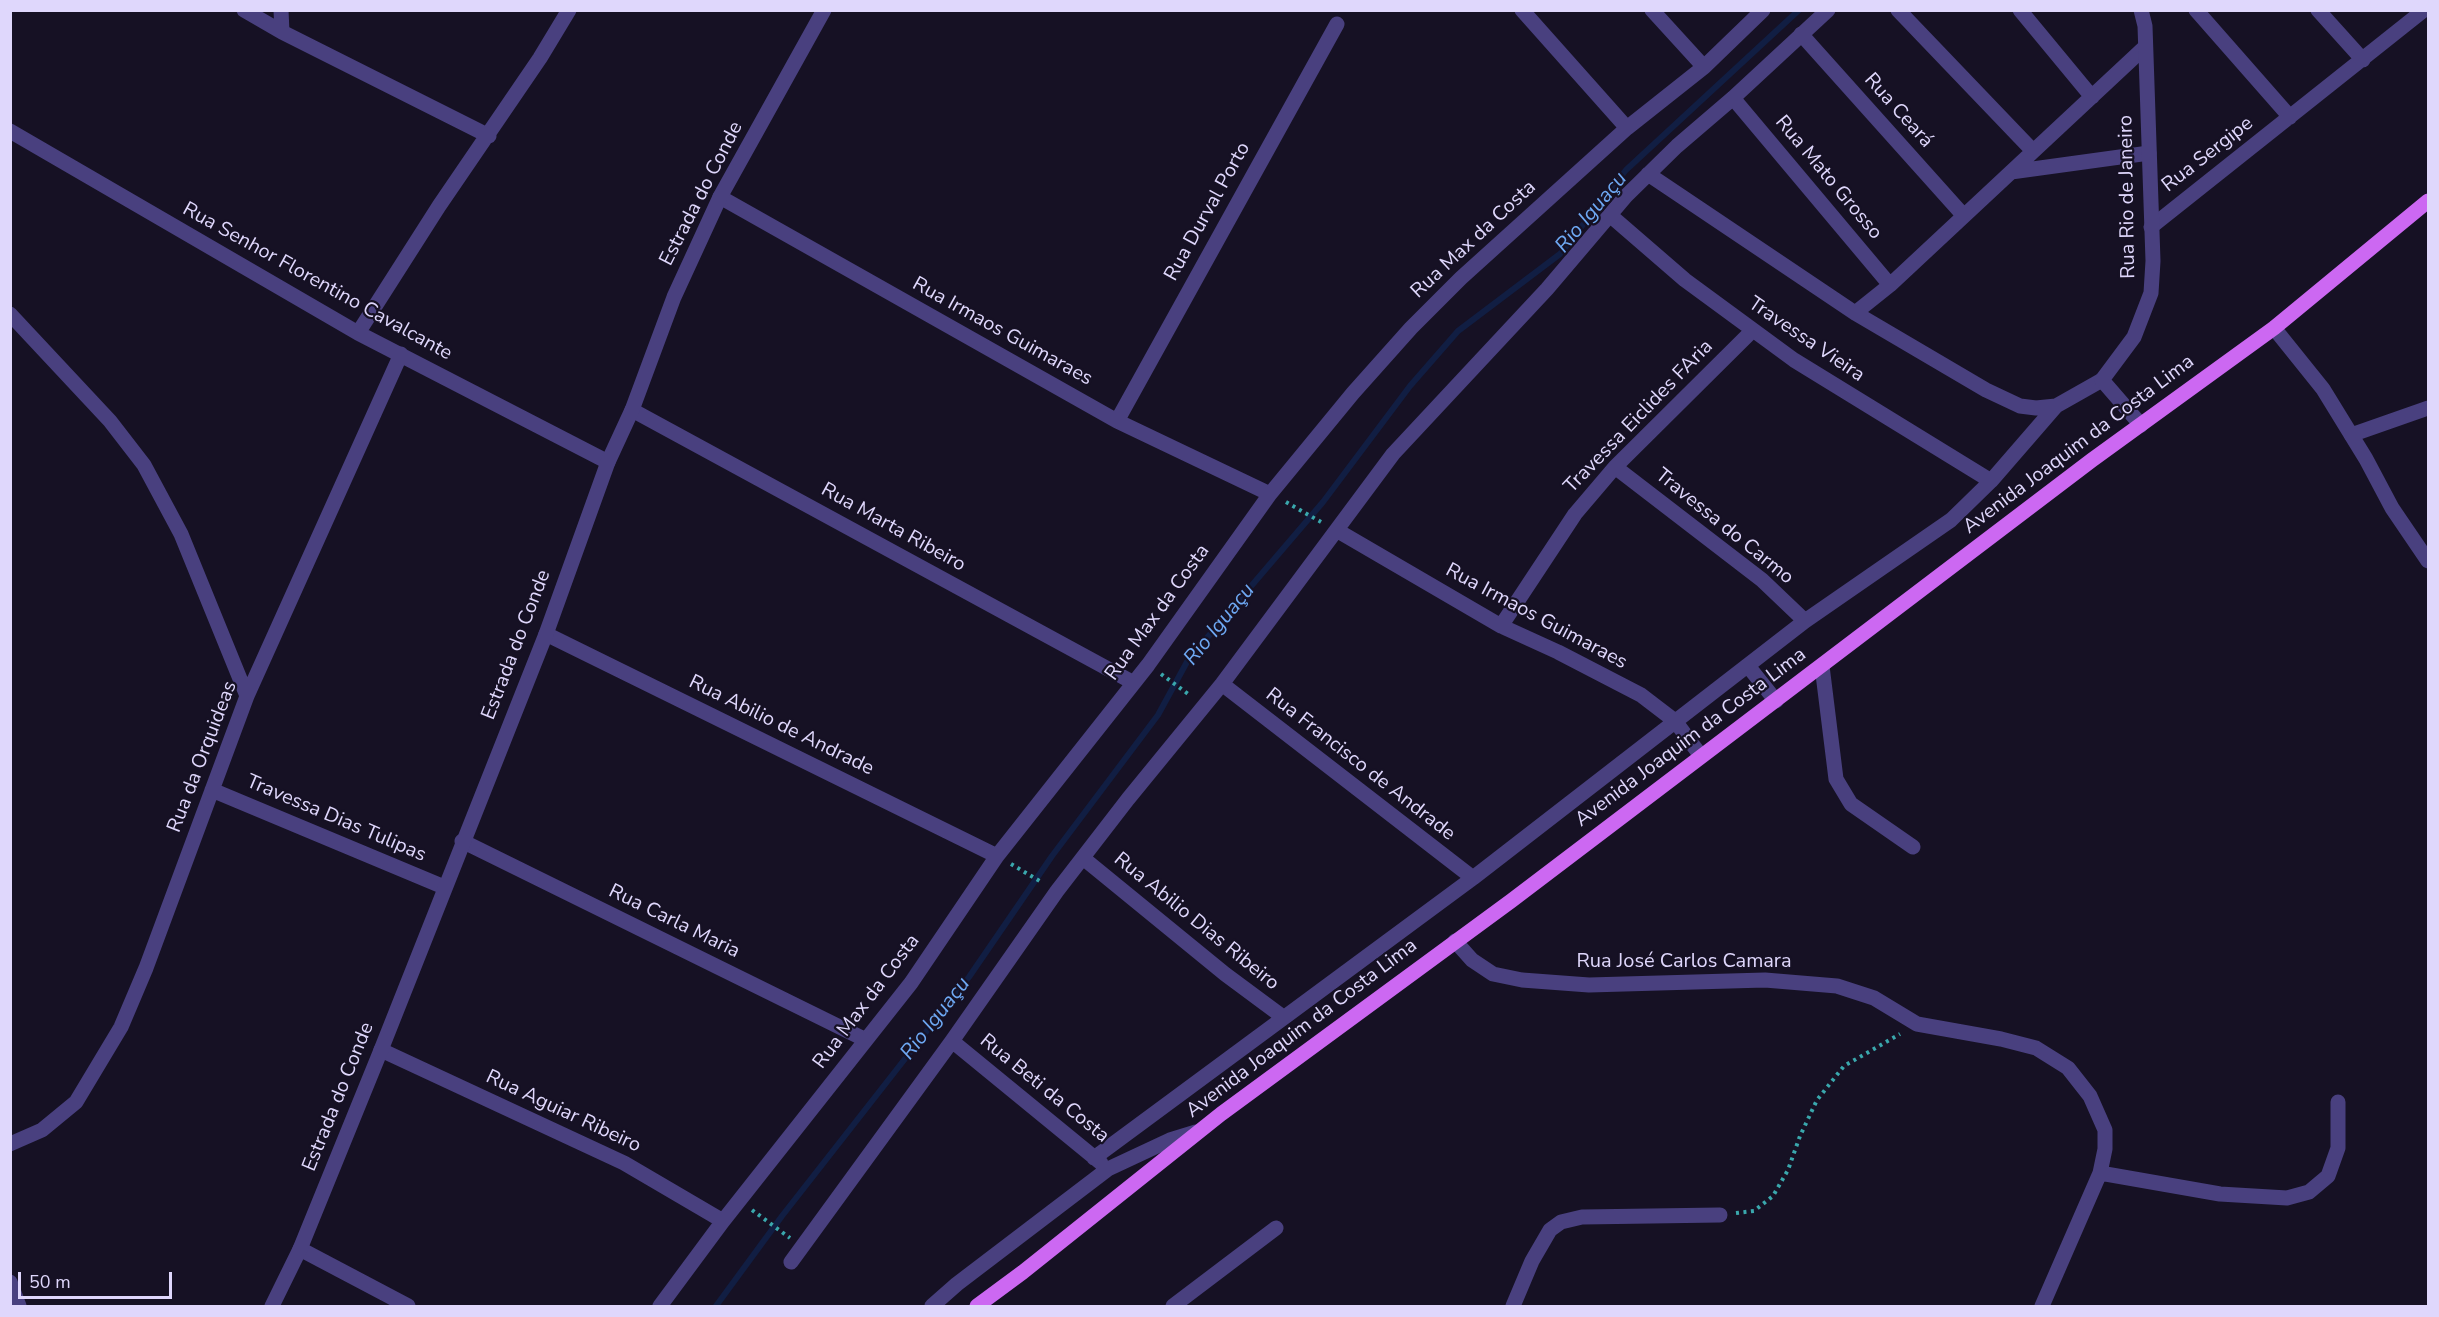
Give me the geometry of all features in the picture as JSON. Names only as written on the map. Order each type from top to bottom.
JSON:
[{"type":"main road","name":"Avenida Joaquim da Costa Lima","points":[[977,1306],[1023,1272],[1196,1132],[1776,701],[2074,474],[2274,328],[2428,201]]},
{"type":"street","points":[[244,10],[282,32],[489,136]]},
{"type":"street","points":[[281,10],[282,32]]},
{"type":"street","points":[[358,333],[439,206],[489,136],[570,10]]},
{"type":"street","name":"Estrada do Conde","points":[[272,1306],[300,1248],[381,1050],[546,634],[608,462],[632,410],[674,297],[720,197],[824,10]]},
{"type":"street","points":[[1522,10],[1627,128]]},
{"type":"street","points":[[1652,10],[1704,67]]},
{"type":"street","name":"Rua Max da Costa","points":[[660,1306],[723,1221],[911,983],[1274,496],[1411,328],[1461,278],[1627,128],[1704,67],[1763,10]]},
{"type":"street","points":[[791,1262],[952,1041],[1057,891],[1128,799],[1222,684],[1333,529],[1392,454],[1547,289],[1626,196],[1677,146],[1733,98],[1828,10]]},
{"type":"street","points":[[1898,10],[2033,151]]},
{"type":"street","name":"Rua Rio de Janeiro","points":[[2020,10],[2092,97]]},
{"type":"street","name":"Rua Rio de Janeiro","points":[[2102,380],[2134,337],[2151,293],[2153,261],[2145,47],[2141,10]]},
{"type":"street","points":[[2196,10],[2290,117]]},
{"type":"street","points":[[2318,10],[2363,60]]},
{"type":"street","name":"Rua Sergipe","points":[[2151,227],[2424,10]]},
{"type":"street","name":"Rua Durval Porto","points":[[1117,421],[1336,24]]},
{"type":"street","name":"Rua Ceará","points":[[1801,34],[1964,216]]},
{"type":"street","name":"Rua Rio de Janeiro","points":[[1855,313],[1890,285],[2145,47]]},
{"type":"street","name":"Rua Mato Grosso","points":[[1733,98],[1890,285]]},
{"type":"street","name":"Rua Senhor Florentino Cavalcante","points":[[10,130],[358,333],[608,462]]},
{"type":"street","points":[[2011,172],[2149,153]]},
{"type":"street","points":[[1648,174],[1855,313],[1986,390],[2020,406],[2036,408],[2056,406]]},
{"type":"street","name":"Rua Irmaos Guimaraes","points":[[720,197],[1117,421],[1274,496]]},
{"type":"street","name":"Travessa Vieira","points":[[1611,216],[1685,280],[1803,365],[1991,481]]},
{"type":"street","points":[[10,314],[110,422],[144,465],[181,534],[247,696]]},
{"type":"street","points":[[2274,328],[2323,389],[2392,508],[2428,561]]},
{"type":"street","name":"Travessa Eiclides FAria","points":[[1501,626],[1575,514],[1614,467],[1753,330]]},
{"type":"street","name":"Rua da Orquideas","points":[[10,1144],[42,1130],[76,1102],[121,1027],[146,968],[247,696],[401,354]]},
{"type":"street","points":[[1094,1158],[1473,878],[1805,621],[1952,520],[1991,481],[2056,406],[2102,380],[2141,425]]},
{"type":"street","points":[[2351,435],[2428,408]]},
{"type":"street","name":"Rua Marta Ribeiro","points":[[632,410],[1134,683]]},
{"type":"street","name":"Travessa do Carmo","points":[[1614,467],[1762,580],[1805,621]]},
{"type":"street","name":"Rua Irmaos Guimaraes","points":[[1333,529],[1501,626],[1558,652],[1641,695],[1675,721],[1701,756]]},
{"type":"street","name":"Rua Abilio de Andrade","points":[[546,634],[1002,859]]},
{"type":"street","points":[[1748,666],[1776,701]]},
{"type":"street","points":[[1822,666],[1836,779],[1851,804],[1913,847]]},
{"type":"street","name":"Rua Francisco de Andrade","points":[[1222,684],[1473,878]]},
{"type":"street","name":"Travessa Dias Tulipas","points":[[212,790],[444,887]]},
{"type":"street","name":"Rua Carla Maria","points":[[462,841],[866,1040]]},
{"type":"street","name":"Rua Abilio Dias Ribeiro","points":[[1083,858],[1224,974],[1283,1017]]},
{"type":"street","name":"Rua José Carlos Camara","points":[[1455,941],[1473,960],[1493,974],[1522,980],[1589,985],[1765,980],[1837,986],[1874,998],[1917,1024]]},
{"type":"street","points":[[1917,1024],[2037,1048],[2068,1068],[2090,1096],[2105,1131],[2105,1149],[2100,1173],[2042,1306]]},
{"type":"street","name":"Rua Beti da Costa","points":[[952,1041],[1108,1169]]},
{"type":"street","name":"Rua Aguiar Ribeiro","points":[[381,1050],[624,1163],[723,1221]]},
{"type":"street","points":[[2100,1173],[2220,1194],[2287,1198],[2309,1192],[2328,1176],[2338,1148],[2338,1102]]},
{"type":"street","points":[[932,1306],[957,1284],[1108,1169],[1170,1140],[1196,1132]]},
{"type":"street","points":[[1514,1306],[1532,1261],[1550,1230],[1562,1222],[1582,1217],[1720,1215]]},
{"type":"street","points":[[1173,1306],[1276,1228]]},
{"type":"street","points":[[300,1248],[408,1306]]},
{"type":"street","points":[[10,1282],[19,1306]]},
{"type":"path","points":[[1274,496],[1333,529]]},
{"type":"path","points":[[1156,671],[1196,700]]},
{"type":"path","points":[[1002,859],[1048,886]]},
{"type":"path","points":[[1720,1215],[1754,1211],[1773,1196],[1788,1170],[1800,1136],[1817,1100],[1844,1066],[1917,1024]]},
{"type":"path","points":[[752,1210],[793,1240]]},
{"type":"waterway","name":"Rio Iguaçu","points":[[716,1306],[782,1216],[969,977],[1052,856],[1158,715],[1188,660],[1323,502],[1410,386],[1458,331],[1560,254],[1626,170],[1799,10]]}]
